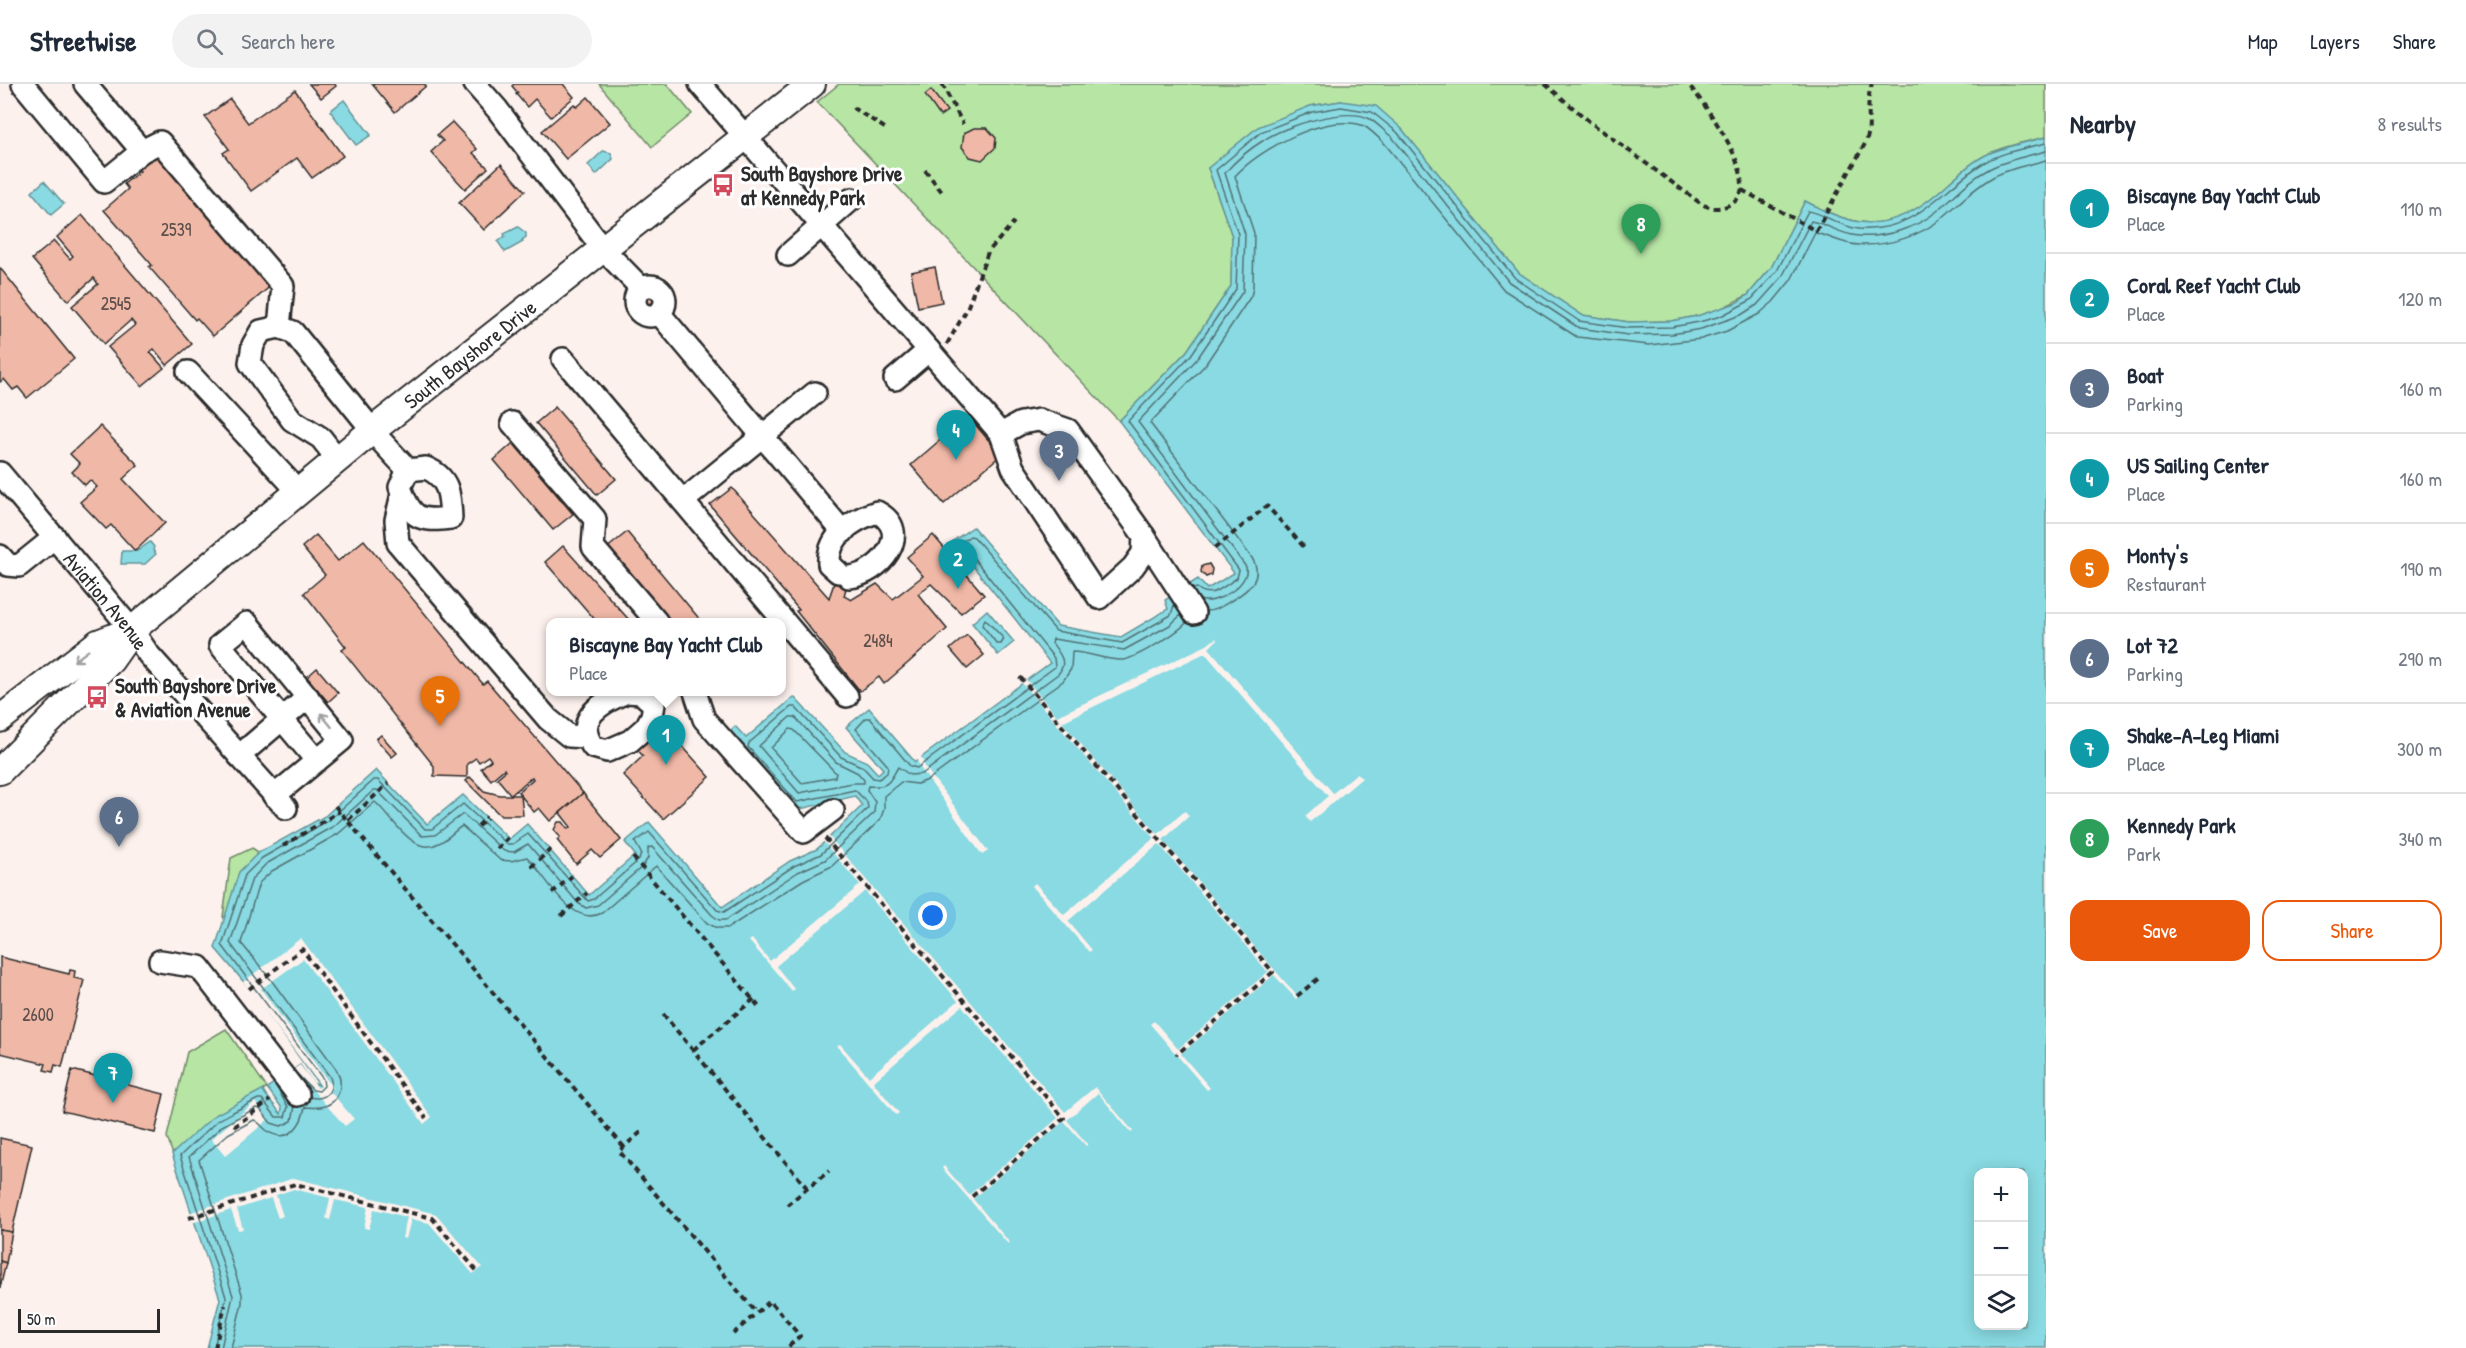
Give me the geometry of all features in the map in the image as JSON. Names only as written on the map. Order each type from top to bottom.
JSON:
[{"type":"main road","name":"South Bayshore Drive","points":[[0,771],[111,660],[132,630],[373,430],[812,84]]},
{"type":"main road","name":"South Bayshore Drive","points":[[0,719],[98,643],[132,630]]},
{"type":"street","points":[[23,84],[104,182],[142,151],[160,142],[284,286],[279,327]]},
{"type":"street","points":[[85,84],[142,151]]},
{"type":"street","points":[[475,84],[497,109],[603,249],[641,288],[634,301],[638,310],[645,315],[659,313],[843,532]]},
{"type":"street","points":[[700,84],[1001,434],[1013,468],[1099,598],[1133,567],[1143,553],[1144,536]]},
{"type":"street","points":[[789,255],[852,199]]},
{"type":"street","points":[[338,460],[321,438],[292,420],[250,363],[253,345],[261,331],[279,327],[293,332],[408,470]]},
{"type":"street","points":[[895,379],[933,355]]},
{"type":"street","points":[[563,359],[781,618]]},
{"type":"street","points":[[188,372],[299,492]]},
{"type":"street","points":[[683,501],[815,393]]},
{"type":"street","points":[[1001,434],[1021,423],[1039,420],[1068,430],[1144,536],[1194,613]]},
{"type":"street","points":[[512,423],[595,519],[593,547],[654,618]]},
{"type":"street","points":[[426,468],[437,473],[448,486],[451,518],[430,520],[413,515],[407,507],[400,487],[408,470],[426,468]]},
{"type":"street","name":"Aviation Avenue","points":[[0,472],[132,630],[149,655],[280,802],[317,761]]},
{"type":"street","points":[[402,494],[396,520],[398,543],[548,719],[569,736],[586,737]]},
{"type":"street","points":[[877,512],[887,517],[895,532],[891,551],[861,576],[844,574],[828,564],[828,552],[832,542],[843,532],[861,517],[877,512]]},
{"type":"street","points":[[0,556],[8,566],[19,566],[55,537]]},
{"type":"street","points":[[247,623],[308,698],[342,740],[317,761],[220,645],[247,623]]},
{"type":"street","points":[[786,623],[847,696]]},
{"type":"street","points":[[618,696],[594,710],[587,723],[586,737],[593,747],[608,750],[630,741],[646,727],[652,716],[654,704],[651,696]]},
{"type":"street","points":[[696,696],[704,719],[804,832],[833,810]]},
{"type":"street","points":[[238,756],[308,698]]},
{"type":"street","points":[[160,961],[199,967],[298,1095]]},
{"type":"path","points":[[942,84],[963,124]]},
{"type":"path","points":[[1545,84],[1590,122],[1705,206],[1715,209],[1729,205],[1739,198],[1743,190],[1739,170],[1726,139],[1711,113],[1688,84]]},
{"type":"path","points":[[1743,190],[1816,231],[1863,150],[1869,135],[1868,97],[1872,84]]},
{"type":"path","points":[[853,108],[888,130]]},
{"type":"path","points":[[925,170],[942,192]]},
{"type":"path","points":[[933,355],[953,337],[967,309],[988,252],[1014,222]]},
{"type":"path","points":[[1215,548],[1267,506],[1304,547]]},
{"type":"path","points":[[1020,677],[1273,972],[1176,1054]]},
{"type":"path","points":[[348,820],[389,783]]},
{"type":"path","points":[[335,806],[624,1147]]},
{"type":"path","points":[[283,846],[339,811]]},
{"type":"path","points":[[478,826],[487,818]]},
{"type":"path","points":[[819,830],[1064,1118],[969,1199]]},
{"type":"path","points":[[497,849],[508,838]]},
{"type":"path","points":[[531,867],[551,849]]},
{"type":"path","points":[[633,857],[760,1008]]},
{"type":"path","points":[[552,893],[572,876]]},
{"type":"path","points":[[561,916],[587,893]]},
{"type":"path","points":[[249,989],[302,949],[426,1118]]},
{"type":"path","points":[[1297,996],[1319,978]]},
{"type":"path","points":[[693,1050],[754,999]]},
{"type":"path","points":[[663,1014],[807,1188]]},
{"type":"path","points":[[234,1126],[270,1100]]},
{"type":"path","points":[[641,1132],[619,1151],[756,1312]]},
{"type":"path","points":[[787,1204],[829,1171]]},
{"type":"path","points":[[189,1218],[295,1184],[432,1218],[477,1271]]},
{"type":"path","points":[[733,1334],[770,1300],[800,1336],[787,1348]]},
{"type":"path","points":[[214,1348],[225,1305]]},
{"type":"green space","points":[[599,84],[667,84],[692,114],[652,147]]},
{"type":"green space","points":[[839,84],[2046,84],[2046,137],[2006,147],[1984,156],[1968,166],[1926,202],[1894,219],[1880,222],[1851,220],[1836,216],[1805,201],[1771,268],[1748,295],[1718,310],[1697,316],[1671,321],[1629,322],[1582,315],[1519,273],[1401,128],[1341,101],[1310,106],[1208,168],[1232,236],[1231,286],[1187,351],[1119,421],[817,102]]},
{"type":"green space","points":[[252,848],[266,857],[231,923],[223,917],[231,858]]},
{"type":"green space","points":[[226,1029],[267,1088],[263,1090],[265,1094],[177,1167],[167,1137],[187,1052]]},
{"type":"water","points":[[344,100],[371,135],[356,145],[330,111]]},
{"type":"water","points":[[1341,101],[1376,106],[1401,128],[1519,273],[1582,315],[1629,322],[1671,321],[1697,316],[1736,303],[1748,295],[1771,268],[1805,201],[1836,216],[1851,220],[1880,222],[1894,219],[1926,202],[1968,166],[1984,156],[2006,147],[2046,137],[2046,1348],[207,1348],[220,1299],[172,1154],[215,1115],[262,1090],[281,1114],[282,1108],[267,1088],[300,1065],[313,1083],[319,1085],[254,994],[215,948],[239,872],[258,853],[325,816],[376,770],[427,824],[463,795],[509,839],[527,824],[589,895],[635,855],[625,842],[649,822],[722,907],[790,861],[817,849],[862,806],[855,796],[796,810],[728,733],[735,726],[746,738],[794,697],[845,752],[867,762],[878,774],[883,769],[846,727],[869,708],[915,762],[1050,663],[953,541],[973,527],[1058,626],[1121,637],[1168,609],[1165,600],[1198,579],[1207,589],[1234,573],[1119,421],[1187,351],[1231,286],[1232,236],[1208,168],[1258,127],[1310,106]]},
{"type":"water","points":[[603,151],[611,153],[613,159],[596,175],[588,165]]},
{"type":"water","points":[[44,181],[64,204],[51,215],[32,192]]},
{"type":"water","points":[[518,227],[526,233],[526,237],[522,240],[523,242],[505,252],[498,242],[505,236],[504,234]]},
{"type":"water","points":[[150,542],[156,554],[145,564],[121,564],[122,551],[137,551]]},
{"type":"water","points":[[987,610],[1014,642],[998,655],[972,623]]},
{"type":"pier","points":[[1216,638],[1217,640],[1209,648],[1333,793],[1357,773],[1362,778],[1310,822],[1305,816],[1328,796],[1205,653],[1062,722],[1158,834],[1185,811],[1189,816],[1163,840],[1298,997],[1296,999],[1274,975],[1181,1054],[1210,1088],[1207,1090],[1150,1024],[1154,1021],[1178,1049],[1270,970],[1267,971],[1159,844],[1068,921],[1092,950],[1089,952],[1032,886],[1035,883],[1064,915],[1154,838],[1020,681],[1025,678],[1057,716],[1207,645]]},
{"type":"pier","points":[[921,756],[925,767],[988,851],[982,855],[921,769],[916,758]]},
{"type":"pier","points":[[827,834],[1065,1112],[1095,1087],[1133,1131],[1131,1133],[1098,1093],[1067,1120],[1088,1145],[1086,1146],[1064,1121],[973,1199],[1010,1243],[1008,1244],[942,1168],[944,1166],[969,1195],[1058,1118],[962,1006],[873,1082],[899,1113],[896,1115],[837,1046],[840,1044],[869,1077],[958,1001],[865,891],[776,966],[794,989],[792,991],[749,941],[752,939],[770,961],[860,885],[822,840]]},
{"type":"pier","points":[[301,938],[432,1117],[424,1124],[303,959],[261,989],[333,1088],[330,1091],[354,1119],[345,1126],[294,1069],[300,1065],[318,1088],[321,1086],[243,982]]},
{"type":"pier","points":[[255,1102],[269,1119],[225,1156],[211,1139]]},
{"type":"pier","points":[[294,1178],[436,1214],[482,1267],[473,1274],[429,1223],[411,1219],[406,1239],[402,1238],[407,1217],[374,1209],[369,1229],[364,1228],[368,1207],[335,1200],[330,1220],[326,1218],[330,1198],[294,1189],[276,1195],[283,1216],[278,1218],[271,1198],[237,1209],[243,1229],[238,1230],[231,1210],[192,1223],[189,1213]]},
{"type":"building","points":[[309,84],[335,84],[336,86],[321,98]]},
{"type":"building","points":[[372,84],[424,84],[426,86],[395,112]]},
{"type":"building","points":[[514,84],[563,84],[574,97],[551,117],[535,99],[527,107],[516,94],[518,93],[512,86]]},
{"type":"building","points":[[295,90],[343,156],[312,178],[297,158],[251,191],[223,153],[229,149],[205,117],[230,99],[248,123]]},
{"type":"building","points":[[931,90],[947,111],[940,116],[925,95]]},
{"type":"building","points":[[588,97],[610,123],[566,159],[542,131],[574,104],[577,107]]},
{"type":"building","points":[[452,122],[477,149],[473,153],[488,168],[465,189],[431,152],[443,141],[437,135]]},
{"type":"building","points":[[974,128],[987,128],[996,138],[995,148],[982,160],[970,157],[962,147],[964,133]]},
{"type":"building","points":[[157,149],[274,283],[213,336],[197,318],[195,320],[149,267],[152,265],[104,210],[128,189],[124,184],[140,171],[136,167]]},
{"type":"building","points":[[501,164],[525,191],[484,230],[459,203]]},
{"type":"building","points":[[82,215],[192,344],[167,365],[154,349],[150,352],[164,368],[142,386],[108,347],[135,325],[131,320],[104,344],[72,306],[98,284],[94,278],[68,301],[32,259],[54,241],[70,259],[73,256],[57,237]]},
{"type":"building","points":[[935,267],[942,302],[918,307],[911,272]]},
{"type":"building","points":[[0,268],[74,359],[27,398],[18,387],[13,390],[4,379],[0,382]]},
{"type":"building","points":[[648,291],[657,300],[648,308],[640,299]]},
{"type":"building","points":[[555,407],[616,479],[597,495],[536,423]]},
{"type":"building","points":[[968,416],[1001,455],[944,504],[911,465]]},
{"type":"building","points":[[100,426],[138,465],[123,479],[165,523],[135,551],[111,525],[106,529],[80,502],[97,487],[90,480],[85,485],[72,472],[80,464],[70,454]]},
{"type":"building","points":[[513,443],[573,514],[553,530],[494,460]]},
{"type":"building","points":[[732,488],[829,598],[840,566],[851,569],[844,596],[851,600],[877,584],[893,599],[923,576],[907,557],[933,535],[984,595],[961,613],[931,584],[918,594],[947,629],[884,684],[879,677],[860,691],[796,611],[799,610],[710,505]]},
{"type":"building","points":[[627,532],[699,618],[664,618],[606,549]]},
{"type":"building","points":[[316,535],[338,561],[364,540],[483,684],[487,681],[583,793],[550,821],[539,808],[534,812],[518,792],[533,779],[532,777],[511,795],[497,778],[505,771],[504,769],[491,780],[481,768],[491,760],[488,756],[479,762],[476,758],[467,764],[467,777],[434,776],[434,766],[342,650],[346,647],[304,593],[325,575],[302,547]]},
{"type":"building","points":[[563,546],[627,618],[594,618],[545,562]]},
{"type":"building","points":[[1209,564],[1212,569],[1211,575],[1206,577],[1201,572],[1202,566]]},
{"type":"building","points":[[967,635],[984,655],[967,669],[950,649]]},
{"type":"building","points":[[317,668],[338,693],[328,702],[307,677]]},
{"type":"building","points":[[667,729],[710,777],[663,819],[623,775],[643,756],[636,748],[648,738],[652,742]]},
{"type":"building","points":[[381,735],[397,753],[392,757],[376,739]]},
{"type":"building","points":[[470,777],[484,791],[500,795],[521,795],[523,815],[500,815],[466,781]]},
{"type":"building","points":[[583,793],[621,840],[600,858],[592,850],[576,864],[557,840],[560,837],[554,830],[558,822],[563,822],[568,829],[571,827],[560,813]]},
{"type":"building","points":[[0,957],[69,974],[70,970],[75,971],[74,978],[84,980],[62,1067],[55,1065],[53,1072],[44,1070],[46,1064],[0,1053]]},
{"type":"building","points":[[72,1070],[108,1079],[110,1073],[130,1078],[128,1085],[164,1094],[155,1133],[62,1111]]},
{"type":"building","points":[[0,1138],[32,1145],[12,1232],[0,1230]]},
{"type":"building","points":[[0,1230],[12,1232],[6,1263],[0,1261]]},
{"type":"building","points":[[0,1261],[6,1263],[0,1288]]},
{"type":"place","name":"South Bayshore Drive at Kennedy Park","points":[[723,185]]},
{"type":"place","name":"Kennedy Park","points":[[1641,254]]},
{"type":"place","name":"US Sailing Center","points":[[956,460]]},
{"type":"place","name":"Boat","points":[[1059,481]]},
{"type":"place","name":"Coral Reef Yacht Club","points":[[958,589]]},
{"type":"place","name":"South Bayshore Drive & Aviation Avenue","points":[[97,697]]},
{"type":"place","name":"Monty's","points":[[440,726]]},
{"type":"place","name":"Biscayne Bay Yacht Club","points":[[666,765]]},
{"type":"place","name":"Lot 72","points":[[119,847]]},
{"type":"place","name":"Shake-A-Leg Miami","points":[[113,1103]]}]
